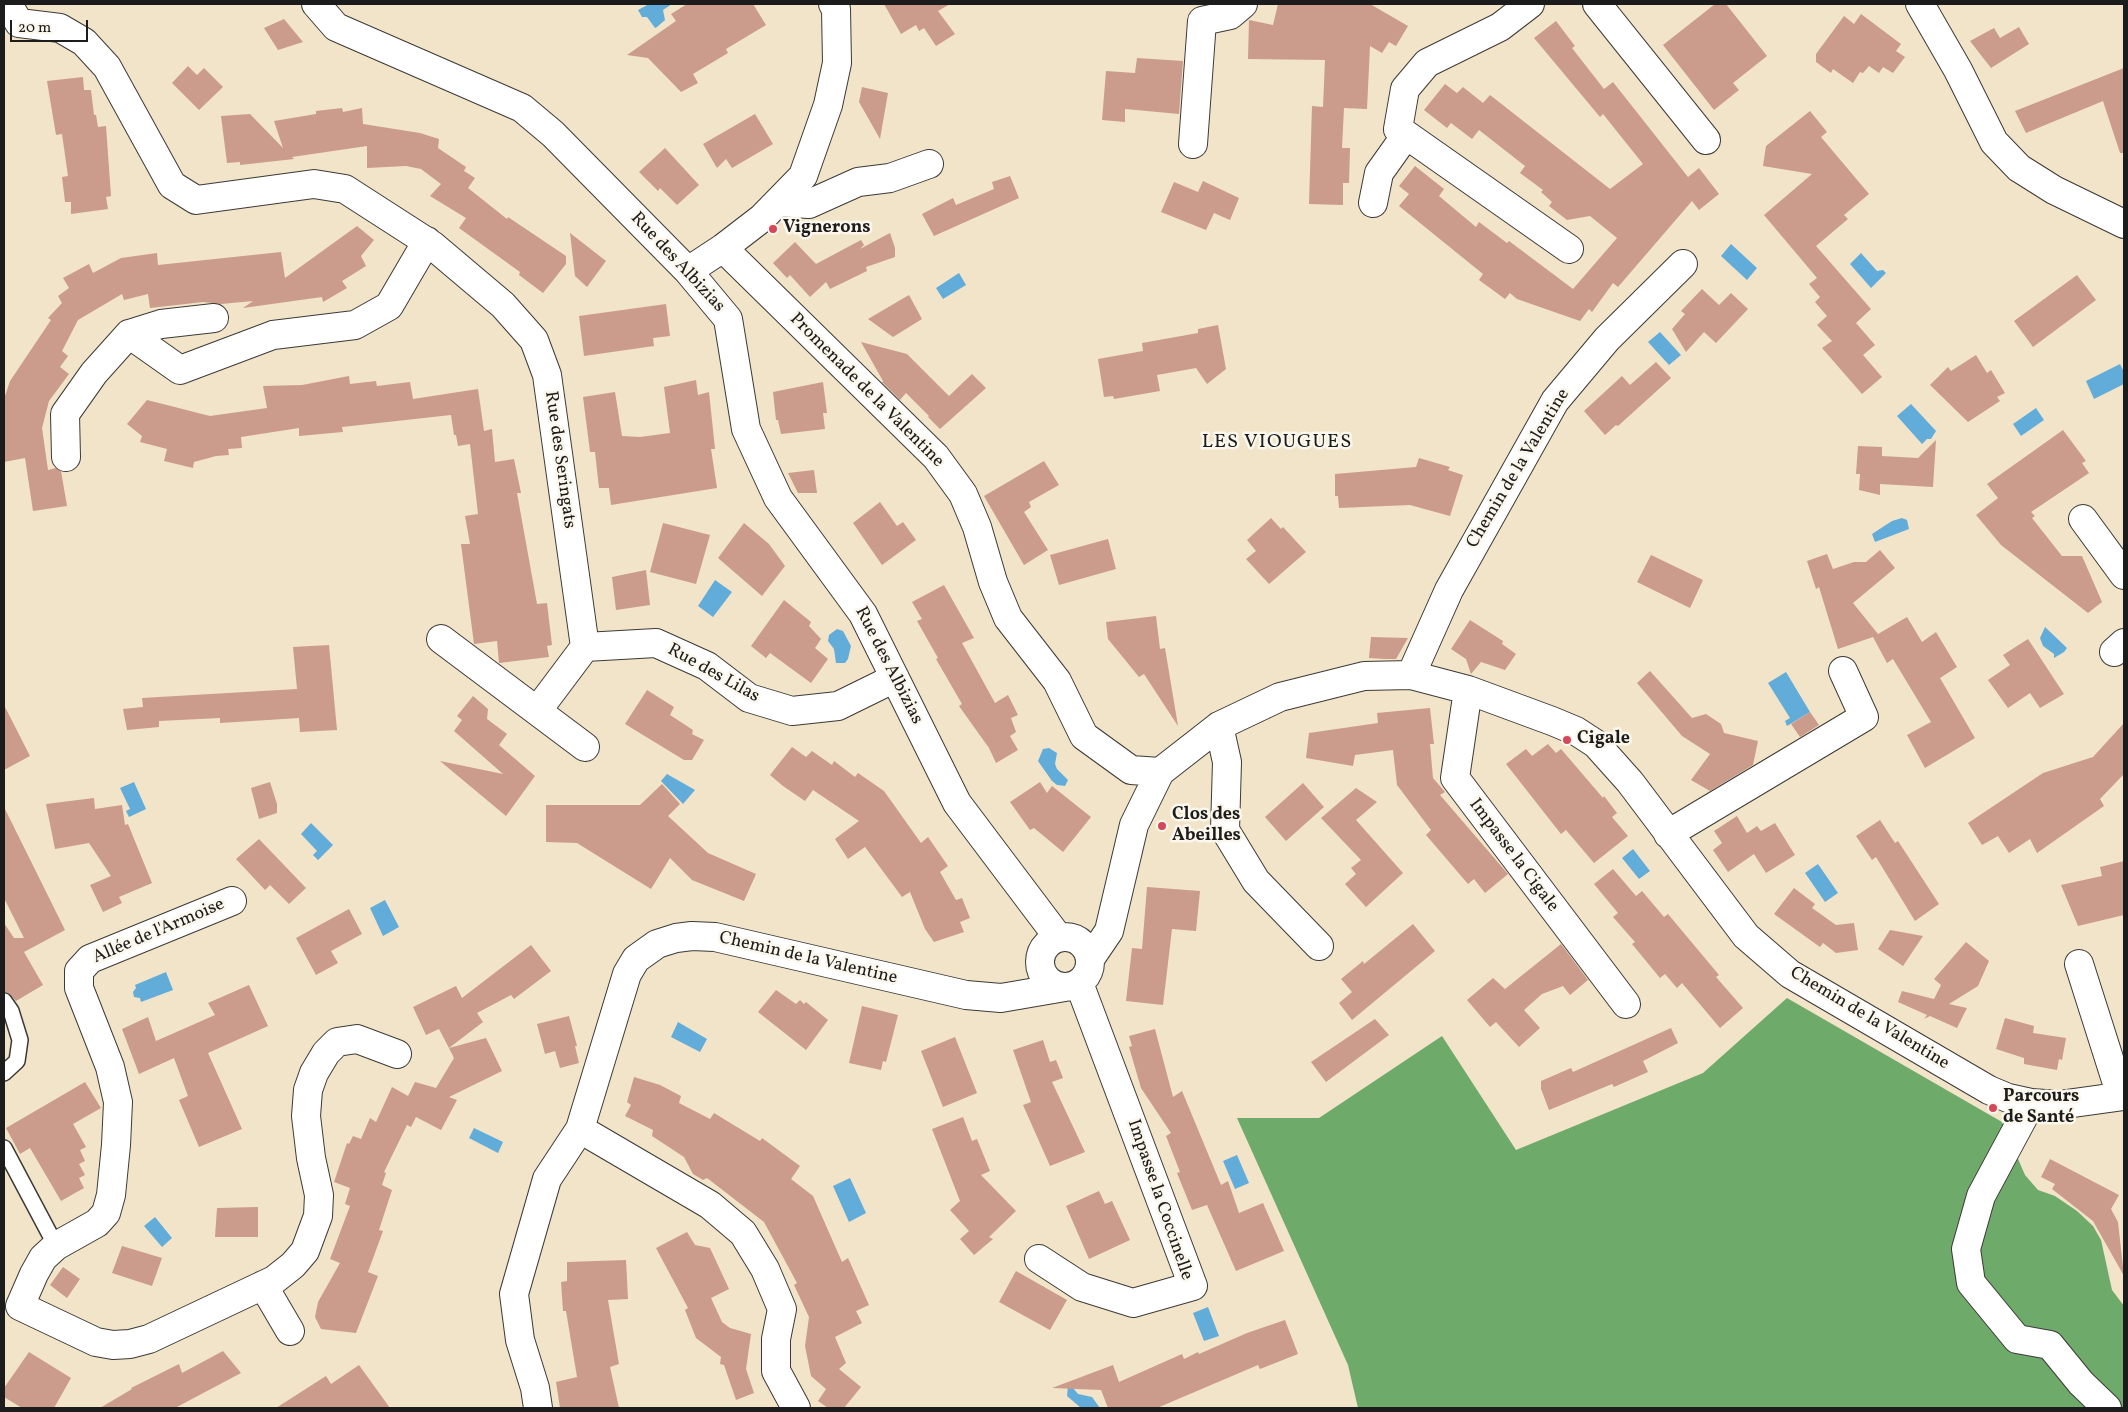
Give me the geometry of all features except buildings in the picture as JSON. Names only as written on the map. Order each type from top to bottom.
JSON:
[{"type":"street","name":"Rue des Seringats","points":[[8,4],[19,23],[60,28],[84,42],[107,67],[172,184],[196,200],[314,184],[345,189],[427,241],[504,304],[534,340],[547,375],[585,647]]},
{"type":"street","name":"Rue des Albizias","points":[[316,4],[336,27],[522,108],[552,134],[688,271],[728,319],[746,429],[778,498],[863,614],[956,803],[1038,910],[1065,937]]},
{"type":"street","points":[[688,271],[723,248],[762,218],[803,176],[828,105],[837,63],[836,9],[833,4]]},
{"type":"street","points":[[1193,144],[1202,21],[1230,15],[1243,4]]},
{"type":"street","points":[[1530,4],[1500,27],[1427,64],[1405,89],[1398,129],[1569,249]]},
{"type":"street","points":[[1597,4],[1706,140]]},
{"type":"street","points":[[1920,4],[1958,70],[1994,142],[2019,168],[2047,186],[2124,224]]},
{"type":"street","points":[[1373,204],[1379,173],[1406,135]]},
{"type":"street","points":[[778,202],[808,204],[858,182],[890,178],[929,164]]},
{"type":"street","points":[[129,334],[180,370],[273,335],[355,325],[389,306],[427,241]]},
{"type":"street","name":"Promenade de la Valentine","points":[[723,248],[936,457],[963,494],[977,527],[993,582],[1008,618],[1057,681],[1084,736],[1130,770],[1160,772]]},
{"type":"street","name":"Chemin de la Valentine","points":[[1411,676],[1449,590],[1555,401],[1607,339],[1683,264]]},
{"type":"street","points":[[66,457],[65,414],[94,373],[129,334],[161,324],[214,318]]},
{"type":"street","points":[[2082,519],[2124,575]]},
{"type":"street","points":[[441,639],[585,747]]},
{"type":"street","name":"Rue des Lilas","points":[[585,647],[656,643],[706,666],[749,698],[792,711],[838,706],[895,678]]},
{"type":"street","points":[[537,711],[585,647]]},
{"type":"street","points":[[1668,834],[1864,717],[1843,671]]},
{"type":"street","name":"Chemin de la Valentine","points":[[580,1129],[627,974],[636,960],[657,944],[676,938],[692,936],[715,938],[943,990],[1001,998],[1076,979],[1109,931],[1134,825],[1160,772],[1219,726],[1280,697],[1364,676],[1411,676],[1468,690],[1576,731],[1596,744],[1630,782],[1746,936],[1790,974],[1989,1090],[2008,1098],[2031,1103],[2059,1105],[2123,1096]]},
{"type":"street","name":"Impasse la Cigale","points":[[1468,690],[1455,778],[1626,1004]]},
{"type":"street","points":[[1219,726],[1227,762],[1225,830],[1256,881],[1318,946]]},
{"type":"street","points":[[1040,968],[1040,953],[1045,945],[1065,937],[1116,898]]},
{"type":"street","name":"Allée de l'Armoise","points":[[232,901],[90,959],[79,971],[79,988],[110,1067],[118,1102],[112,1195],[106,1213],[97,1224],[56,1246],[43,1258],[12,1310],[96,1342],[112,1345],[130,1344],[149,1339],[274,1280],[293,1265],[304,1251],[318,1216],[319,1195],[311,1158],[306,1116],[308,1090],[314,1073],[326,1053],[337,1042],[357,1039],[397,1054]]},
{"type":"street","points":[[1038,910],[1040,968],[1051,984],[1076,979],[1087,949],[1079,940],[1065,937]]},
{"type":"street","points":[[2079,964],[2123,1096]]},
{"type":"street","points":[[1001,998],[1040,968]]},
{"type":"street","name":"Impasse la Coccinelle","points":[[1039,1259],[1082,1287],[1133,1303],[1193,1286],[1093,1017],[1076,979]]},
{"type":"street","points":[[2031,1103],[1980,1196],[1966,1249],[1970,1283],[2017,1338],[2050,1345],[2081,1383],[2107,1408]]},
{"type":"street","points":[[538,1408],[535,1388],[520,1340],[514,1294],[547,1179],[580,1129],[710,1205],[743,1233],[765,1269],[782,1309],[776,1339],[776,1371],[796,1408]]},
{"type":"street","points":[[263,1285],[290,1331]]},
{"type":"lane","points":[[4,1001],[11,1011],[20,1040],[17,1061],[4,1073]]},
{"type":"lane","points":[[4,1148],[56,1246]]},
{"type":"green space","points":[[1787,998],[2002,1122],[2025,1175],[2038,1190],[2055,1196],[2077,1211],[2093,1226],[2101,1240],[2112,1290],[2124,1306],[2124,1408],[1358,1408],[1348,1365],[1237,1118],[1319,1118],[1442,1036],[1516,1150],[1703,1073]]},
{"type":"water","points":[[649,4],[672,4],[663,10],[665,20],[655,28],[647,17],[642,17],[638,10]]},
{"type":"water","points":[[1731,244],[1757,268],[1747,280],[1721,256]]},
{"type":"water","points":[[1861,253],[1877,271],[1883,270],[1886,273],[1871,288],[1850,264]]},
{"type":"water","points":[[959,273],[966,285],[943,299],[936,288]]},
{"type":"water","points":[[1660,332],[1681,355],[1669,365],[1648,342]]},
{"type":"water","points":[[2120,364],[2124,372],[2124,384],[2094,399],[2086,381]]},
{"type":"water","points":[[1911,404],[1936,431],[1931,439],[1927,439],[1922,444],[1897,416]]},
{"type":"water","points":[[2036,408],[2044,420],[2021,436],[2013,424]]},
{"type":"water","points":[[1902,518],[1907,520],[1909,529],[1875,542],[1872,534],[1892,521]]},
{"type":"water","points":[[715,580],[732,592],[713,617],[698,606]]},
{"type":"water","points":[[2045,627],[2067,648],[2054,658],[2054,654],[2043,646],[2040,638]]},
{"type":"water","points":[[837,629],[843,631],[851,646],[845,663],[836,663],[834,649],[828,641],[829,635]]},
{"type":"water","points":[[1786,672],[1810,712],[1787,726],[1785,721],[1790,718],[1768,683]]},
{"type":"water","points":[[1049,748],[1057,753],[1055,764],[1057,769],[1068,780],[1065,786],[1057,785],[1052,781],[1038,761],[1043,749]]},
{"type":"water","points":[[667,774],[695,790],[683,804],[661,781]]},
{"type":"water","points":[[134,782],[146,809],[129,817],[126,811],[130,809],[120,788]]},
{"type":"water","points":[[311,823],[333,845],[318,860],[313,855],[317,851],[301,834]]},
{"type":"water","points":[[1633,849],[1650,871],[1639,879],[1622,858]]},
{"type":"water","points":[[1818,864],[1838,893],[1825,902],[1805,873]]},
{"type":"water","points":[[385,900],[399,927],[383,936],[370,908]]},
{"type":"water","points":[[166,972],[173,990],[141,1002],[140,998],[134,997],[135,985]]},
{"type":"water","points":[[678,1022],[707,1039],[700,1052],[671,1037]]},
{"type":"water","points":[[474,1128],[503,1142],[498,1153],[469,1138]]},
{"type":"water","points":[[1237,1155],[1249,1183],[1235,1189],[1223,1161]]},
{"type":"water","points":[[850,1178],[866,1213],[849,1222],[833,1186]]},
{"type":"water","points":[[155,1217],[172,1238],[162,1247],[144,1226]]},
{"type":"water","points":[[1208,1307],[1219,1336],[1204,1341],[1193,1313]]},
{"type":"water","points":[[1068,1386],[1073,1388],[1078,1394],[1092,1397],[1100,1408],[1081,1408],[1067,1396]]},
{"type":"place","name":"Vignerons","points":[[773,229]]},
{"type":"place","name":"Cigale","points":[[1567,740]]},
{"type":"place","name":"Clos des Abeilles","points":[[1162,826]]},
{"type":"place","name":"Parcours de Santé","points":[[1993,1108]]},
{"type":"district","name":"LES VIOUGUES","points":[[1277,443]]}]
